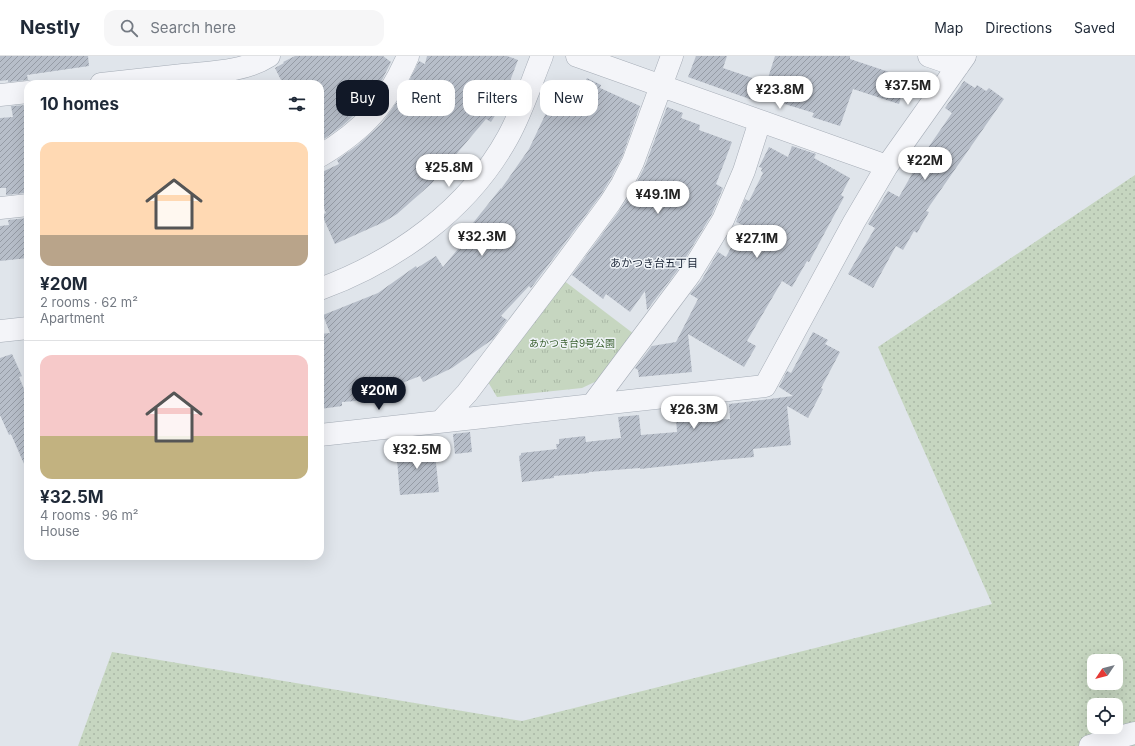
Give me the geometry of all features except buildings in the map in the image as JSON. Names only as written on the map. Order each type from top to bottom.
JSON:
[{"type":"street","points":[[128,80],[182,72],[226,70],[247,66],[268,56]]},
{"type":"street","points":[[324,153],[359,129],[374,114],[388,96],[403,69],[408,56]]},
{"type":"street","points":[[324,287],[355,275],[397,252],[433,226],[477,182],[496,157],[508,136],[542,56]]},
{"type":"street","points":[[577,56],[887,166]]},
{"type":"street","points":[[441,421],[466,393],[610,203],[633,162],[672,56]]},
{"type":"street","points":[[324,435],[765,386],[887,166],[961,61],[929,56]]},
{"type":"street","points":[[0,95],[24,92]]},
{"type":"street","points":[[592,405],[690,274],[723,220],[744,171],[760,121]]},
{"type":"street","points":[[0,208],[24,205]]},
{"type":"street","points":[[0,331],[24,328]]},
{"type":"street","points":[[1090,746],[1112,738],[1135,733]]},
{"type":"green space","points":[[1135,175],[1135,746],[78,746],[112,652],[522,721],[992,604],[878,347]]},
{"type":"green space","name":"あかつき台9号公園","points":[[563,280],[634,334],[601,379],[582,388],[497,397],[488,382]]},
{"type":"district","name":"あかつき台五丁目","points":[[654,263]]}]
